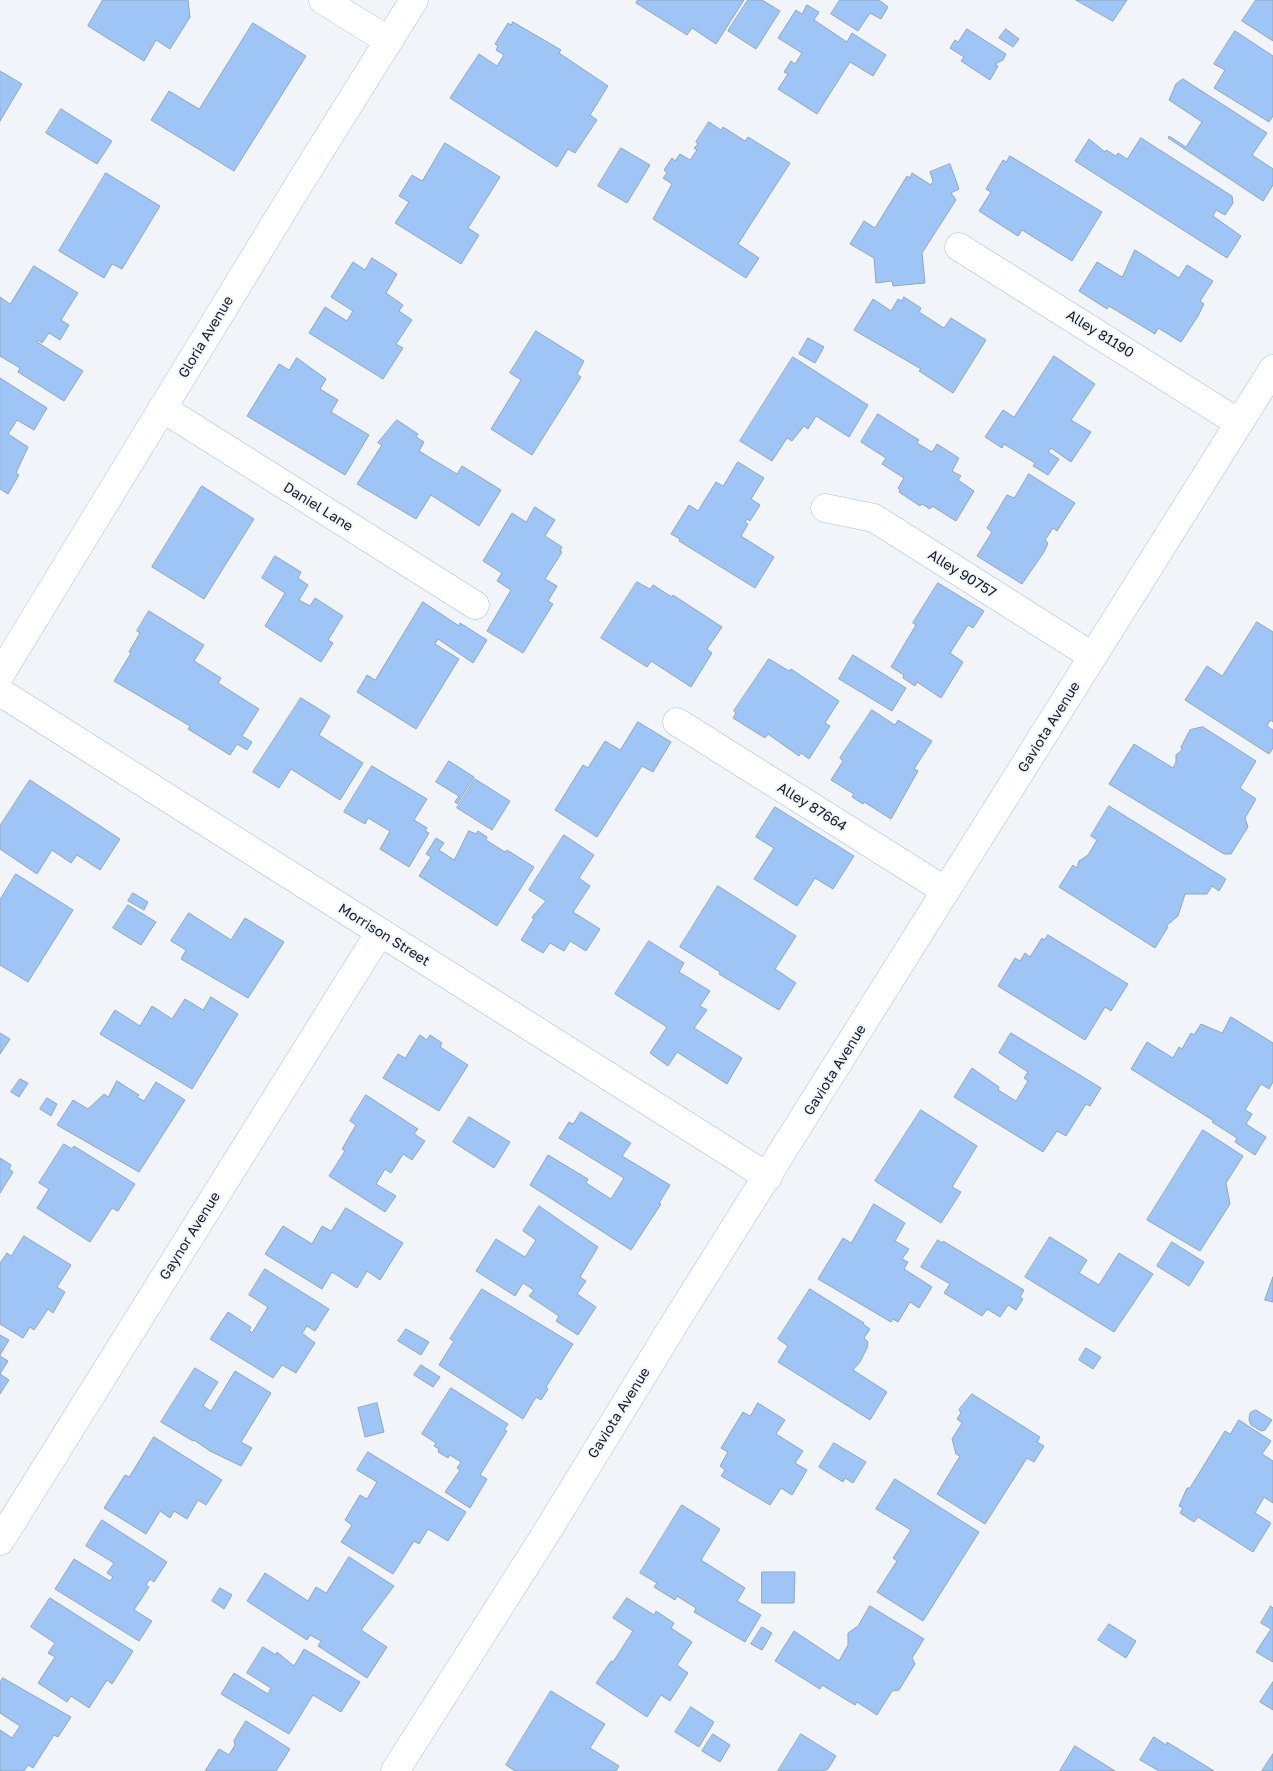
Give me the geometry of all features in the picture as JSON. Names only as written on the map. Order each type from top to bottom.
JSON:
[{"type":"street","points":[[323,0],[388,41]]},
{"type":"street","name":"Gloria Avenue","points":[[0,675],[162,408],[414,0]]},
{"type":"street","name":"Alley 81190","points":[[959,247],[1239,423]]},
{"type":"street","name":"Gaviota Avenue","points":[[395,1771],[545,1535],[1092,656],[1273,369]]},
{"type":"street","name":"Daniel Lane","points":[[162,408],[475,605]]},
{"type":"street","name":"Alley 90757","points":[[825,508],[874,518],[1092,656]]},
{"type":"street","name":"Morrison Street","points":[[0,692],[768,1177]]},
{"type":"street","name":"Alley 87664","points":[[677,722],[946,891]]},
{"type":"street","name":"Gaynor Avenue","points":[[0,1541],[380,932]]},
{"type":"building","points":[[103,0],[188,0],[190,17],[170,49],[156,40],[144,61],[88,26]]},
{"type":"building","points":[[638,0],[744,0],[716,44],[692,28],[687,35],[636,3]]},
{"type":"building","points":[[748,0],[762,0],[780,11],[756,49],[728,31]]},
{"type":"building","points":[[840,0],[879,0],[888,7],[881,19],[870,13],[858,31],[831,14]]},
{"type":"building","points":[[1076,0],[1127,0],[1113,21]]},
{"type":"building","points":[[1256,0],[1273,0],[1273,41],[1242,21]]},
{"type":"building","points":[[807,5],[819,12],[814,20],[847,42],[852,33],[886,55],[873,76],[850,62],[817,114],[778,89],[788,74],[784,72],[791,61],[795,64],[802,53],[778,38],[796,10],[802,14]]},
{"type":"building","points":[[513,22],[561,50],[559,53],[608,86],[590,115],[597,120],[575,153],[568,149],[557,167],[450,98],[479,54],[497,66],[504,55],[496,50],[498,46],[495,44],[508,23],[511,25]]},
{"type":"building","points":[[253,23],[306,56],[234,171],[151,120],[169,91],[199,109]]},
{"type":"building","points":[[967,29],[1006,54],[1003,60],[995,64],[998,66],[990,80],[961,61],[964,57],[950,48],[955,40],[958,42]]},
{"type":"building","points":[[1006,29],[1019,39],[1013,47],[999,38]]},
{"type":"building","points":[[1235,31],[1273,56],[1273,116],[1269,122],[1214,88],[1225,70],[1214,64]]},
{"type":"building","points":[[0,71],[22,84],[0,121]]},
{"type":"building","points":[[1183,79],[1267,133],[1252,155],[1273,169],[1273,185],[1263,201],[1168,138],[1169,136],[1186,147],[1202,122],[1169,100],[1176,84]]},
{"type":"building","points":[[61,109],[112,141],[97,164],[46,133]]},
{"type":"building","points":[[709,122],[721,130],[723,127],[745,141],[748,137],[790,163],[738,244],[759,258],[746,278],[653,219],[672,184],[663,178],[667,173],[664,170],[672,158],[675,161],[680,154],[690,160],[697,150],[694,148],[698,144],[696,142]]},
{"type":"building","points":[[1141,138],[1232,196],[1233,203],[1225,215],[1216,210],[1213,216],[1241,236],[1227,258],[1075,161],[1089,139],[1105,152],[1106,150],[1116,156],[1118,153],[1127,159]]},
{"type":"building","points":[[445,143],[500,177],[468,228],[479,235],[461,264],[395,223],[409,202],[399,196],[412,175],[422,181]]},
{"type":"building","points":[[621,148],[650,165],[627,203],[598,186]]},
{"type":"building","points":[[1010,156],[1102,212],[1072,261],[1022,230],[1018,236],[979,211],[991,192],[986,189],[1003,160],[1006,162]]},
{"type":"building","points":[[950,164],[959,189],[951,193],[956,200],[922,253],[925,283],[893,286],[892,281],[876,283],[874,258],[850,244],[864,221],[875,228],[907,176],[910,178],[912,173],[931,185],[933,181],[930,172]]},
{"type":"building","points":[[106,173],[160,206],[122,269],[112,264],[104,278],[59,251]]},
{"type":"building","points":[[1135,250],[1179,278],[1187,265],[1213,281],[1200,301],[1204,304],[1198,316],[1181,342],[1158,328],[1155,334],[1109,306],[1107,309],[1079,291],[1097,262],[1122,277]]},
{"type":"building","points":[[372,258],[397,274],[386,293],[403,305],[399,311],[412,320],[396,344],[403,348],[383,379],[309,333],[325,307],[347,321],[353,311],[331,297],[353,262],[365,270]]},
{"type":"building","points":[[34,266],[78,293],[61,320],[69,325],[60,340],[49,333],[42,343],[38,340],[37,342],[83,371],[64,401],[18,372],[20,368],[0,356],[0,297],[10,304]]},
{"type":"building","points":[[904,297],[921,308],[919,312],[944,328],[951,318],[986,340],[953,393],[919,371],[921,369],[854,330],[873,299],[891,311],[898,299],[902,301]]},
{"type":"building","points":[[536,331],[584,361],[577,374],[581,377],[532,455],[491,429],[521,380],[510,373]]},
{"type":"building","points":[[808,338],[824,347],[815,363],[799,354]]},
{"type":"building","points":[[1054,356],[1095,384],[1071,420],[1091,432],[1071,462],[1051,448],[1048,452],[1059,459],[1048,475],[1033,466],[1035,463],[1004,444],[1002,448],[985,437],[1003,410],[1014,417]]},
{"type":"building","points":[[793,357],[868,405],[849,437],[816,416],[808,429],[804,426],[792,441],[787,438],[772,461],[740,441]]},
{"type":"building","points":[[297,358],[326,379],[320,389],[338,400],[331,412],[369,435],[345,475],[247,416],[279,364],[289,370]]},
{"type":"building","points":[[0,378],[47,408],[34,430],[17,420],[8,434],[28,447],[16,473],[19,475],[8,494],[0,489]]},
{"type":"building","points":[[878,414],[919,440],[917,443],[932,452],[937,444],[959,458],[952,471],[961,476],[958,480],[974,491],[956,521],[932,506],[930,509],[922,504],[920,506],[899,492],[898,488],[904,478],[882,464],[886,458],[861,442]]},
{"type":"building","points":[[397,420],[418,434],[416,437],[424,442],[419,451],[457,474],[462,466],[501,490],[479,526],[431,495],[416,519],[357,484],[382,445],[378,443]]},
{"type":"building","points":[[738,462],[764,478],[751,499],[760,505],[750,521],[747,519],[745,522],[748,524],[741,536],[774,557],[755,588],[679,541],[680,539],[671,534],[689,505],[698,511],[716,482],[723,486]]},
{"type":"building","points":[[1029,474],[1075,503],[1057,531],[1053,528],[1045,540],[1048,543],[1044,552],[1022,584],[977,556],[992,532],[987,528],[1007,495],[1014,498]]},
{"type":"building","points":[[202,486],[254,519],[204,599],[152,567]]},
{"type":"building","points":[[535,507],[555,520],[545,536],[562,547],[560,551],[562,552],[545,579],[557,586],[548,601],[553,604],[523,653],[487,631],[511,590],[497,581],[502,573],[483,561],[512,513],[526,522]]},
{"type":"building","points":[[275,556],[301,572],[298,578],[308,585],[299,600],[310,606],[315,598],[343,616],[328,640],[333,643],[321,662],[265,626],[285,593],[262,578]]},
{"type":"building","points":[[637,582],[650,589],[653,585],[672,597],[673,595],[722,627],[707,649],[712,653],[691,687],[651,661],[647,667],[601,638]]},
{"type":"building","points":[[938,583],[984,611],[973,628],[968,625],[950,653],[963,662],[941,698],[917,682],[915,686],[903,678],[904,675],[891,667],[916,625],[913,623]]},
{"type":"building","points":[[423,602],[459,626],[460,623],[487,640],[473,663],[438,639],[435,644],[459,659],[416,729],[357,692],[367,675],[375,680]]},
{"type":"building","points":[[149,611],[204,645],[194,661],[221,678],[218,683],[259,709],[242,736],[252,742],[247,750],[237,744],[230,755],[188,729],[190,726],[114,681],[131,653],[129,652],[140,633],[137,631]]},
{"type":"building","points":[[1257,622],[1273,632],[1273,722],[1270,720],[1267,726],[1273,730],[1273,748],[1269,754],[1185,700],[1207,666],[1222,676]]},
{"type":"building","points":[[853,655],[906,688],[892,711],[839,679]]},
{"type":"building","points":[[769,659],[789,671],[791,669],[839,701],[825,723],[830,726],[809,759],[801,753],[799,756],[768,734],[765,738],[733,718],[736,713],[734,711]]},
{"type":"building","points":[[301,698],[330,716],[319,735],[363,763],[340,800],[291,769],[279,788],[253,772]]},
{"type":"building","points":[[872,710],[895,725],[898,720],[932,741],[914,769],[918,771],[891,819],[864,802],[863,804],[852,797],[854,794],[831,780],[843,761],[840,758]]},
{"type":"building","points":[[638,722],[671,742],[653,772],[642,766],[597,837],[555,810],[583,765],[588,768],[605,741],[620,750]]},
{"type":"building","points":[[1203,727],[1256,761],[1240,788],[1256,799],[1245,818],[1248,827],[1231,854],[1224,854],[1109,784],[1134,744],[1173,768],[1176,762],[1176,755],[1182,750],[1181,747],[1190,730]]},
{"type":"building","points":[[449,761],[474,777],[457,804],[455,802],[459,796],[436,782]]},
{"type":"building","points":[[372,766],[427,799],[414,820],[427,828],[425,831],[429,833],[409,867],[380,849],[390,831],[368,818],[365,824],[344,812]]},
{"type":"building","points":[[475,779],[510,801],[492,830],[457,808]]},
{"type":"building","points":[[30,780],[120,839],[100,870],[77,855],[71,863],[52,850],[37,874],[0,849],[0,826]]},
{"type":"building","points":[[1109,806],[1226,879],[1219,891],[1212,886],[1207,894],[1185,894],[1178,916],[1166,926],[1168,927],[1155,948],[1059,887],[1073,865],[1077,868],[1079,861],[1088,855],[1097,840],[1091,836]]},
{"type":"building","points":[[775,807],[854,856],[833,889],[815,878],[797,906],[754,879],[774,848],[756,837]]},
{"type":"building","points":[[469,831],[476,834],[478,831],[487,837],[486,840],[505,852],[507,850],[534,867],[497,926],[419,876],[431,857],[426,854],[436,838],[444,843],[439,850],[454,860]]},
{"type":"building","points":[[564,835],[594,855],[579,878],[590,886],[573,912],[600,929],[586,951],[570,941],[564,951],[550,943],[543,953],[521,940],[534,919],[532,918],[535,913],[537,914],[537,911],[546,901],[529,890]]},
{"type":"building","points":[[16,874],[73,910],[28,982],[0,965],[0,900]]},
{"type":"building","points":[[718,886],[796,936],[775,969],[796,983],[779,1010],[719,974],[720,972],[680,947]]},
{"type":"building","points":[[133,893],[148,902],[144,910],[128,901]]},
{"type":"building","points":[[128,905],[156,922],[141,945],[113,928]]},
{"type":"building","points":[[189,913],[231,940],[245,918],[284,942],[248,998],[181,959],[186,950],[171,941]]},
{"type":"building","points":[[1048,935],[1128,984],[1111,1011],[1105,1007],[1085,1040],[998,986],[1015,958],[1020,961],[1025,953],[1030,957],[1042,938],[1044,940]]},
{"type":"building","points":[[649,941],[684,963],[679,972],[710,991],[700,1006],[707,1010],[694,1028],[742,1058],[727,1084],[677,1052],[668,1066],[650,1053],[667,1027],[615,994]]},
{"type":"building","points":[[211,997],[238,1014],[192,1089],[100,1034],[115,1010],[140,1026],[152,1006],[172,1019],[185,999],[203,1010]]},
{"type":"building","points":[[1231,1017],[1273,1043],[1273,1082],[1269,1089],[1261,1084],[1245,1110],[1252,1114],[1246,1124],[1266,1137],[1255,1155],[1235,1142],[1237,1138],[1212,1122],[1214,1121],[1131,1069],[1147,1042],[1173,1058],[1179,1047],[1182,1049],[1191,1033],[1194,1035],[1201,1024],[1222,1033]]},
{"type":"building","points":[[0,1033],[10,1039],[0,1054]]},
{"type":"building","points":[[1011,1033],[1101,1088],[1090,1106],[1086,1104],[1066,1136],[1057,1131],[1043,1152],[954,1097],[972,1068],[999,1087],[998,1090],[1016,1101],[1028,1081],[1024,1078],[1028,1072],[999,1053]]},
{"type":"building","points":[[420,1035],[427,1040],[430,1035],[442,1043],[440,1047],[468,1065],[439,1111],[383,1078],[398,1054],[405,1058]]},
{"type":"building","points":[[20,1079],[28,1083],[19,1097],[11,1092]]},
{"type":"building","points":[[117,1081],[139,1095],[137,1097],[144,1101],[156,1082],[185,1100],[139,1172],[57,1125],[73,1100],[88,1109],[104,1094],[108,1097]]},
{"type":"building","points":[[366,1095],[418,1129],[414,1134],[425,1141],[412,1160],[403,1154],[391,1173],[385,1169],[376,1184],[396,1196],[385,1212],[329,1176],[345,1151],[342,1149],[356,1125],[350,1121]]},
{"type":"building","points":[[47,1098],[57,1104],[51,1116],[40,1109]]},
{"type":"building","points":[[921,1110],[977,1146],[952,1187],[961,1192],[941,1223],[875,1181]]},
{"type":"building","points":[[581,1112],[631,1143],[622,1156],[670,1185],[659,1203],[661,1204],[631,1250],[530,1185],[548,1155],[588,1179],[586,1183],[611,1199],[624,1178],[559,1138],[569,1122],[573,1124]]},
{"type":"building","points":[[469,1117],[510,1142],[494,1168],[453,1142]]},
{"type":"building","points":[[1203,1130],[1243,1156],[1226,1183],[1230,1204],[1200,1251],[1147,1220]]},
{"type":"building","points":[[64,1144],[72,1149],[74,1146],[135,1184],[118,1211],[112,1208],[90,1242],[37,1208],[49,1189],[39,1183]]},
{"type":"building","points":[[0,1158],[11,1165],[9,1169],[13,1172],[0,1193]]},
{"type":"building","points":[[874,1204],[905,1223],[895,1241],[909,1249],[902,1259],[908,1262],[904,1269],[932,1287],[919,1308],[910,1302],[898,1322],[893,1319],[891,1322],[818,1279],[843,1238],[851,1243]]},
{"type":"building","points":[[539,1206],[598,1247],[580,1277],[586,1281],[577,1294],[596,1307],[578,1335],[556,1321],[559,1316],[529,1296],[534,1290],[523,1283],[515,1296],[476,1271],[496,1239],[525,1257],[536,1240],[523,1231]]},
{"type":"building","points":[[346,1208],[403,1243],[380,1280],[367,1271],[357,1288],[332,1272],[322,1289],[265,1254],[283,1226],[312,1244],[322,1226],[331,1231]]},
{"type":"building","points":[[24,1236],[71,1265],[57,1287],[65,1292],[53,1313],[48,1309],[34,1330],[30,1327],[23,1338],[0,1324],[0,1263],[7,1253],[11,1256]]},
{"type":"building","points":[[1050,1237],[1087,1260],[1079,1273],[1099,1285],[1119,1253],[1153,1274],[1114,1332],[1025,1277]]},
{"type":"building","points":[[938,1240],[942,1243],[943,1241],[1024,1290],[1020,1297],[1023,1299],[1016,1310],[1008,1305],[1000,1317],[987,1309],[982,1316],[944,1293],[950,1284],[921,1267]]},
{"type":"building","points":[[1172,1242],[1204,1262],[1189,1286],[1157,1266]]},
{"type":"building","points":[[265,1269],[329,1309],[315,1331],[307,1326],[302,1333],[315,1343],[296,1373],[282,1365],[273,1378],[210,1339],[228,1312],[251,1327],[249,1330],[252,1333],[268,1307],[249,1295]]},
{"type":"building","points":[[1273,1277],[1273,1302],[1265,1300]]},
{"type":"building","points":[[482,1289],[573,1344],[546,1387],[548,1389],[541,1400],[536,1397],[523,1419],[439,1365],[454,1341],[450,1339]]},
{"type":"building","points":[[810,1289],[864,1323],[870,1329],[864,1338],[868,1342],[867,1348],[860,1362],[853,1370],[887,1392],[870,1420],[778,1362],[788,1346],[778,1339]]},
{"type":"building","points":[[406,1329],[429,1342],[421,1355],[398,1341]]},
{"type":"building","points":[[0,1335],[9,1340],[0,1355]]},
{"type":"building","points":[[1086,1348],[1101,1357],[1093,1369],[1079,1360]]},
{"type":"building","points":[[0,1356],[8,1361],[0,1374]]},
{"type":"building","points":[[421,1365],[440,1377],[433,1387],[414,1375]]},
{"type":"building","points":[[195,1368],[218,1382],[203,1406],[211,1411],[235,1371],[271,1393],[241,1442],[252,1448],[241,1466],[210,1451],[161,1422]]},
{"type":"building","points":[[0,1374],[9,1380],[0,1394]]},
{"type":"building","points":[[451,1388],[508,1424],[504,1430],[507,1431],[480,1475],[487,1479],[470,1508],[445,1492],[460,1470],[457,1468],[461,1462],[450,1455],[448,1458],[438,1452],[439,1449],[434,1446],[436,1443],[422,1434]]},
{"type":"building","points":[[972,1394],[1040,1437],[1037,1442],[1044,1446],[1034,1462],[1027,1458],[985,1524],[937,1494],[960,1456],[956,1454],[952,1439],[962,1423],[957,1419],[961,1413],[959,1410]]},
{"type":"building","points":[[377,1403],[384,1432],[365,1437],[358,1408]]},
{"type":"building","points":[[758,1403],[785,1420],[776,1434],[803,1451],[795,1463],[807,1470],[792,1495],[781,1488],[770,1505],[721,1476],[725,1470],[720,1466],[728,1452],[721,1448],[743,1412],[750,1416]]},
{"type":"building","points":[[1256,1410],[1272,1420],[1265,1430],[1261,1431],[1251,1425],[1249,1420],[1250,1413]]},
{"type":"building","points":[[1239,1420],[1271,1441],[1262,1454],[1273,1461],[1273,1503],[1264,1497],[1255,1513],[1271,1523],[1253,1552],[1198,1517],[1194,1522],[1180,1513],[1183,1508],[1179,1506],[1187,1488],[1190,1488],[1225,1431],[1230,1434]]},
{"type":"building","points":[[154,1437],[222,1480],[206,1505],[198,1500],[187,1519],[174,1511],[170,1518],[160,1511],[146,1534],[104,1508],[125,1475],[129,1477]]},
{"type":"building","points":[[834,1443],[866,1462],[853,1483],[845,1478],[843,1482],[819,1467]]},
{"type":"building","points":[[368,1452],[466,1512],[448,1541],[428,1529],[419,1544],[414,1541],[393,1574],[341,1542],[352,1525],[345,1520],[360,1495],[367,1499],[377,1482],[357,1470]]},
{"type":"building","points":[[895,1479],[979,1532],[923,1621],[877,1592],[897,1561],[893,1558],[911,1530],[876,1509]]},
{"type":"building","points":[[682,1505],[720,1529],[701,1560],[745,1588],[737,1601],[761,1615],[745,1642],[694,1612],[696,1608],[677,1596],[675,1600],[654,1587],[657,1583],[640,1573]]},
{"type":"building","points":[[102,1520],[167,1562],[154,1582],[150,1579],[146,1585],[149,1587],[134,1610],[152,1621],[139,1641],[55,1589],[74,1559],[110,1581],[113,1577],[107,1573],[114,1563],[86,1546]]},
{"type":"building","points":[[349,1557],[394,1586],[361,1630],[387,1647],[367,1678],[318,1646],[321,1641],[310,1635],[307,1640],[247,1601],[265,1573],[308,1601],[316,1587],[326,1593]]},
{"type":"building","points":[[762,1572],[795,1572],[794,1603],[762,1603]]},
{"type":"building","points":[[220,1588],[232,1595],[224,1609],[212,1601]]},
{"type":"building","points":[[50,1598],[133,1651],[112,1684],[107,1680],[89,1708],[71,1696],[67,1702],[38,1683],[55,1657],[48,1653],[55,1643],[31,1627]]},
{"type":"building","points":[[627,1598],[654,1615],[656,1611],[674,1623],[671,1628],[692,1642],[677,1665],[688,1673],[670,1701],[661,1695],[647,1717],[596,1683],[611,1661],[613,1662],[633,1631],[613,1618]]},
{"type":"building","points":[[870,1606],[924,1639],[912,1658],[915,1664],[899,1690],[892,1691],[877,1715],[857,1702],[855,1705],[822,1685],[820,1689],[775,1661],[794,1631],[839,1661],[848,1645],[848,1633],[858,1626]]},
{"type":"building","points":[[1271,1606],[1273,1608],[1273,1662],[1256,1652],[1271,1629],[1261,1623]]},
{"type":"building","points":[[1109,1624],[1136,1641],[1126,1658],[1098,1640]]},
{"type":"building","points":[[762,1627],[772,1633],[762,1650],[751,1644]]},
{"type":"building","points":[[263,1647],[276,1655],[277,1652],[294,1666],[304,1649],[360,1682],[341,1712],[313,1695],[289,1734],[221,1694],[234,1673],[268,1694],[271,1688],[247,1673]]},
{"type":"building","points":[[3,1678],[71,1717],[58,1737],[54,1735],[33,1768],[28,1765],[24,1771],[0,1771],[0,1730],[12,1738],[20,1726],[0,1713],[0,1682]]},
{"type":"building","points":[[1273,1682],[1273,1710],[1260,1702]]},
{"type":"building","points":[[551,1691],[605,1724],[590,1748],[619,1766],[616,1771],[515,1771],[506,1765]]},
{"type":"building","points":[[691,1707],[714,1722],[699,1747],[675,1732]]},
{"type":"building","points":[[246,1721],[290,1749],[276,1771],[205,1771],[219,1749],[229,1755],[235,1745],[234,1741]]},
{"type":"building","points":[[713,1734],[730,1745],[720,1762],[702,1751]]},
{"type":"building","points":[[801,1734],[836,1756],[828,1769],[823,1771],[778,1771]]},
{"type":"building","points":[[1154,1737],[1166,1745],[1167,1742],[1214,1771],[1159,1771],[1140,1760]]},
{"type":"building","points":[[1075,1746],[1115,1771],[1060,1771]]},
{"type":"building","points":[[1273,1754],[1273,1771],[1262,1771]]}]
